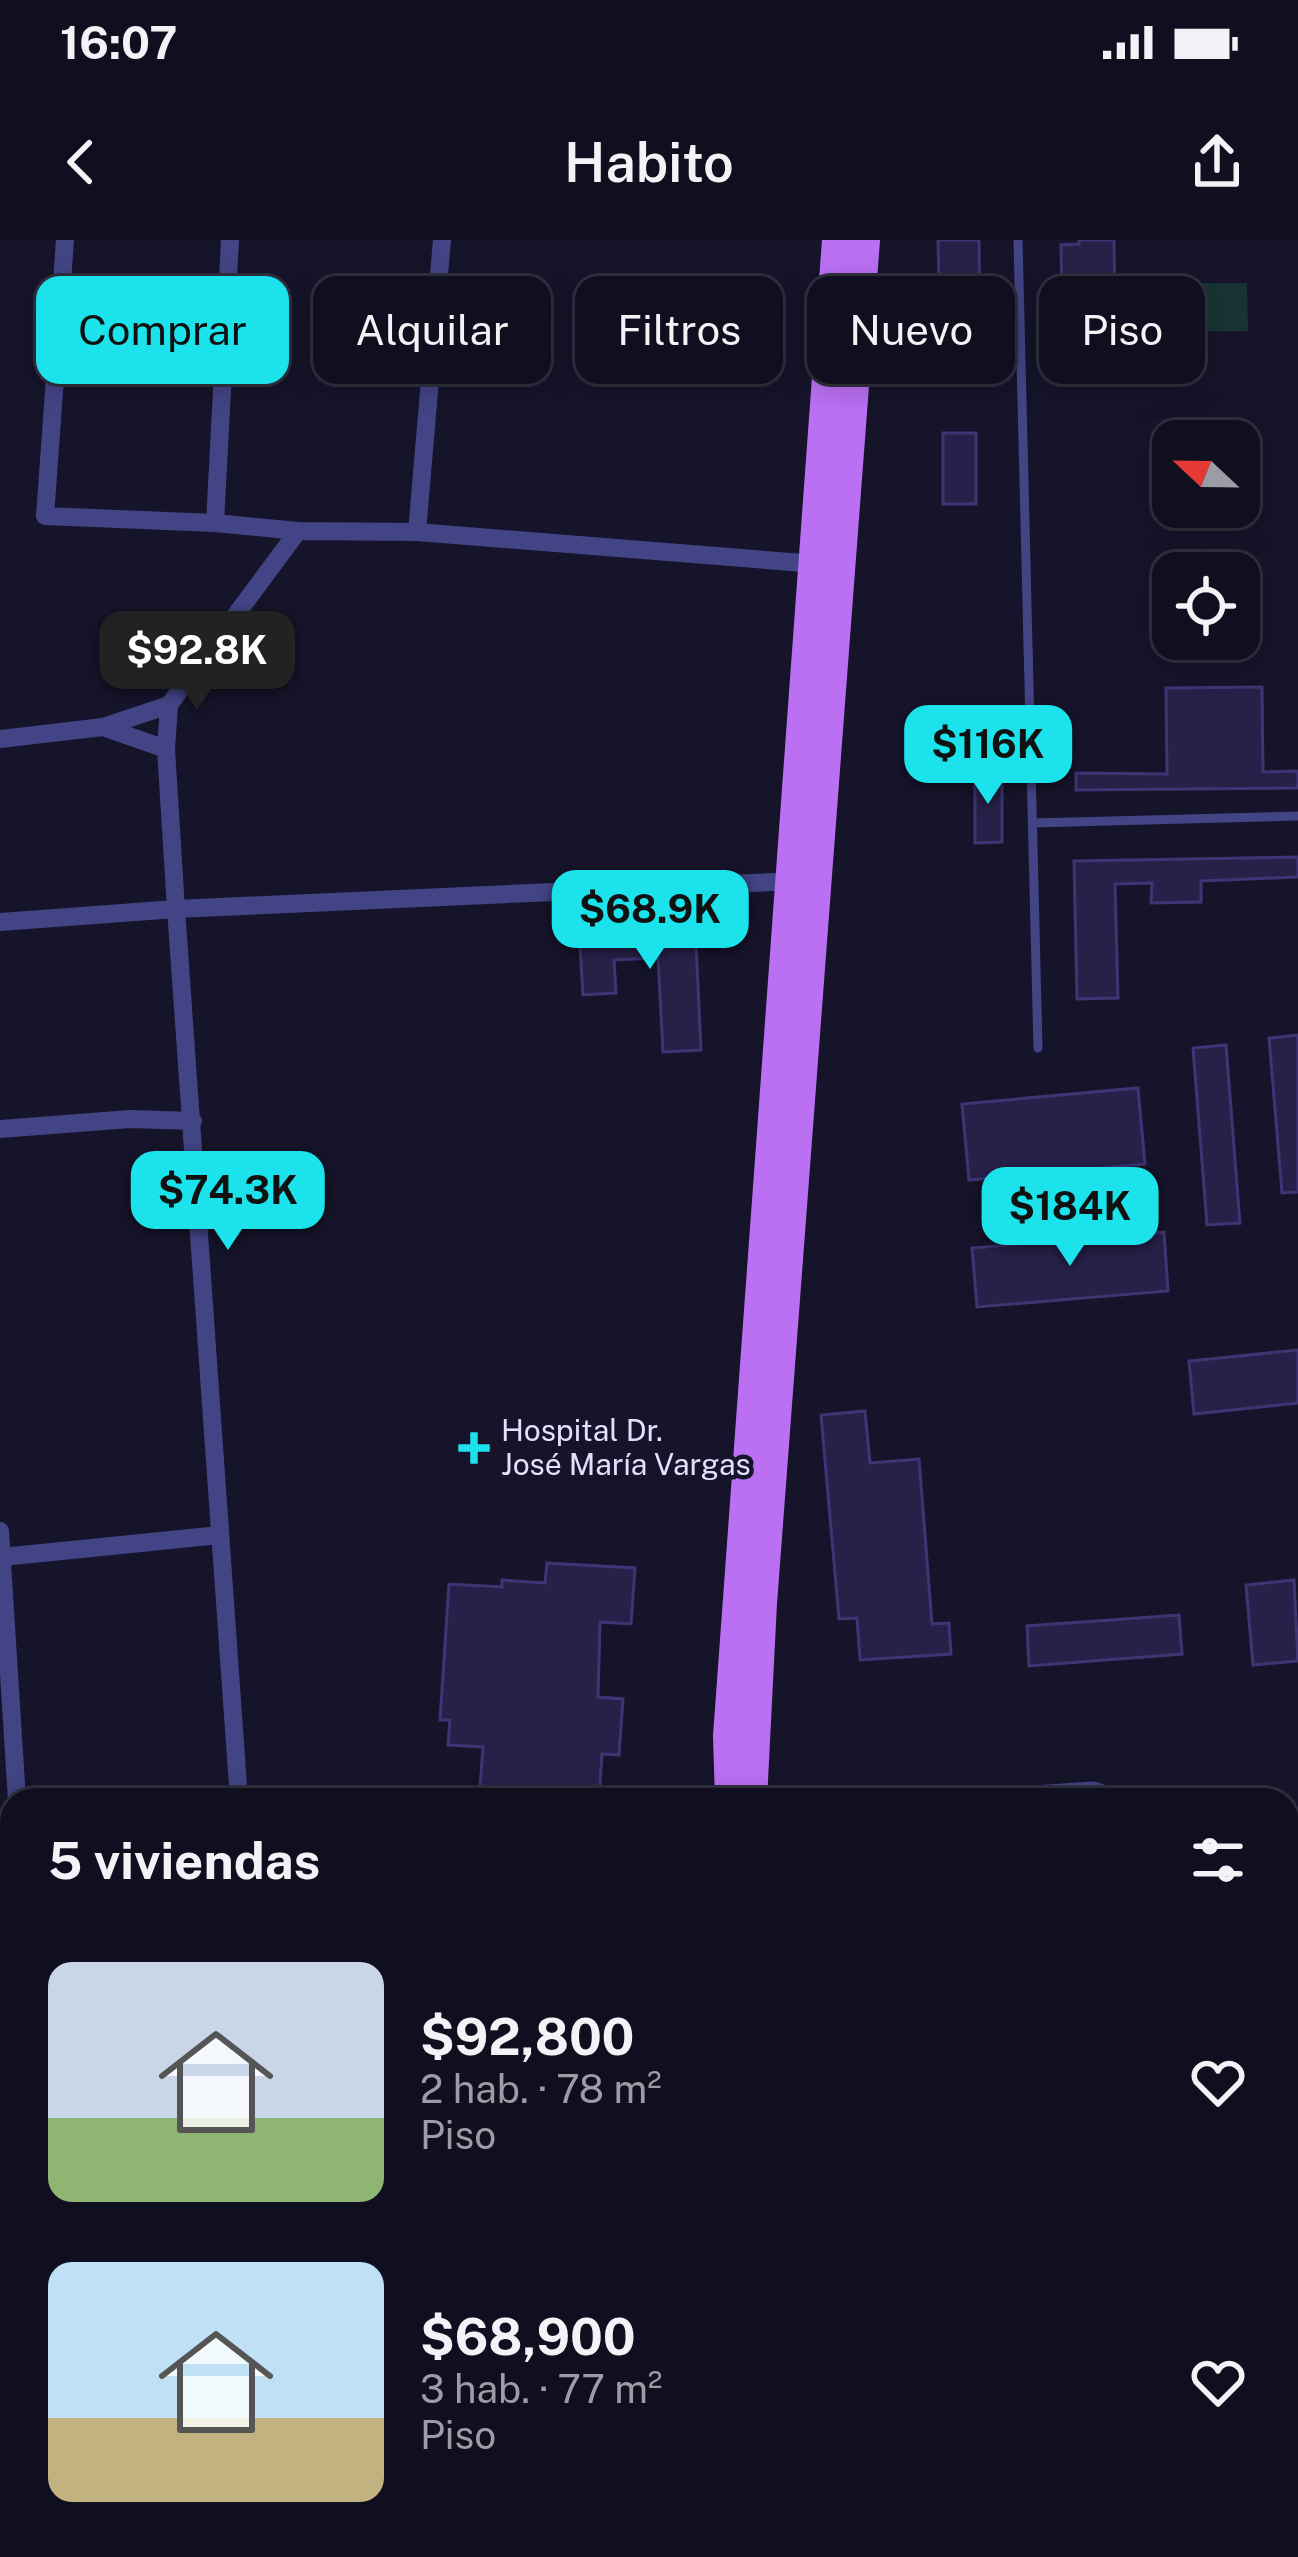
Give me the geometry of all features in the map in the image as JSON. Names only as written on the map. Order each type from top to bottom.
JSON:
[{"type":"main road","points":[[753,1788],[837,240]]},
{"type":"main road","points":[[730,1788],[728,1736],[865,240]]},
{"type":"street","points":[[64,240],[46,516],[298,531],[417,532],[816,564]]},
{"type":"street","points":[[215,523],[230,240]]},
{"type":"street","points":[[417,532],[442,240]]},
{"type":"street","points":[[238,1788],[166,749],[169,705],[298,531]]},
{"type":"street","points":[[0,739],[103,727],[169,705]]},
{"type":"street","points":[[103,727],[166,749]]},
{"type":"street","points":[[0,922],[176,909],[803,880]]},
{"type":"street","points":[[0,1129],[130,1119],[193,1121]]},
{"type":"street","points":[[0,1531],[16,1788]]},
{"type":"street","points":[[2,1557],[220,1535]]},
{"type":"lane","points":[[1018,240],[1038,1048]]},
{"type":"lane","points":[[1033,823],[1298,816]]},
{"type":"lane","points":[[1063,1788],[1100,1788]]},
{"type":"green space","points":[[1205,283],[1247,283],[1248,331],[1205,331]]},
{"type":"building","points":[[938,240],[979,240],[979,276],[939,276]]},
{"type":"building","points":[[1079,240],[1114,240],[1115,276],[1062,276],[1061,245],[1079,244]]},
{"type":"building","points":[[943,433],[976,433],[976,504],[943,504]]},
{"type":"building","points":[[1262,687],[1263,772],[1298,771],[1298,788],[1076,790],[1076,773],[1167,774],[1166,688]]},
{"type":"building","points":[[975,771],[1002,771],[1002,842],[975,843]]},
{"type":"building","points":[[1298,857],[1298,877],[1201,881],[1201,902],[1151,903],[1152,883],[1115,884],[1118,998],[1077,999],[1074,861]]},
{"type":"building","points":[[695,922],[701,1050],[663,1052],[658,958],[614,960],[616,993],[583,995],[579,928]]},
{"type":"building","points":[[1298,1035],[1298,1192],[1282,1193],[1269,1038]]},
{"type":"building","points":[[1226,1045],[1240,1223],[1207,1225],[1193,1048]]},
{"type":"building","points":[[1138,1088],[1145,1164],[969,1180],[962,1104]]},
{"type":"building","points":[[1164,1232],[1168,1291],[977,1307],[972,1248]]},
{"type":"building","points":[[1298,1350],[1298,1403],[1194,1414],[1189,1361]]},
{"type":"building","points":[[865,1411],[870,1463],[919,1459],[932,1624],[949,1623],[951,1654],[860,1660],[857,1618],[839,1619],[821,1415]]},
{"type":"building","points":[[547,1563],[635,1568],[631,1624],[600,1622],[598,1697],[623,1699],[619,1755],[602,1754],[600,1788],[480,1788],[483,1747],[448,1745],[450,1720],[440,1720],[449,1584],[545,1583]]},
{"type":"building","points":[[1294,1580],[1298,1661],[1253,1665],[1246,1585]]},
{"type":"building","points":[[1179,1615],[1182,1654],[1029,1666],[1027,1626]]},
{"type":"place","name":"Hospital Dr. José María Vargas","points":[[474,1448]]}]
